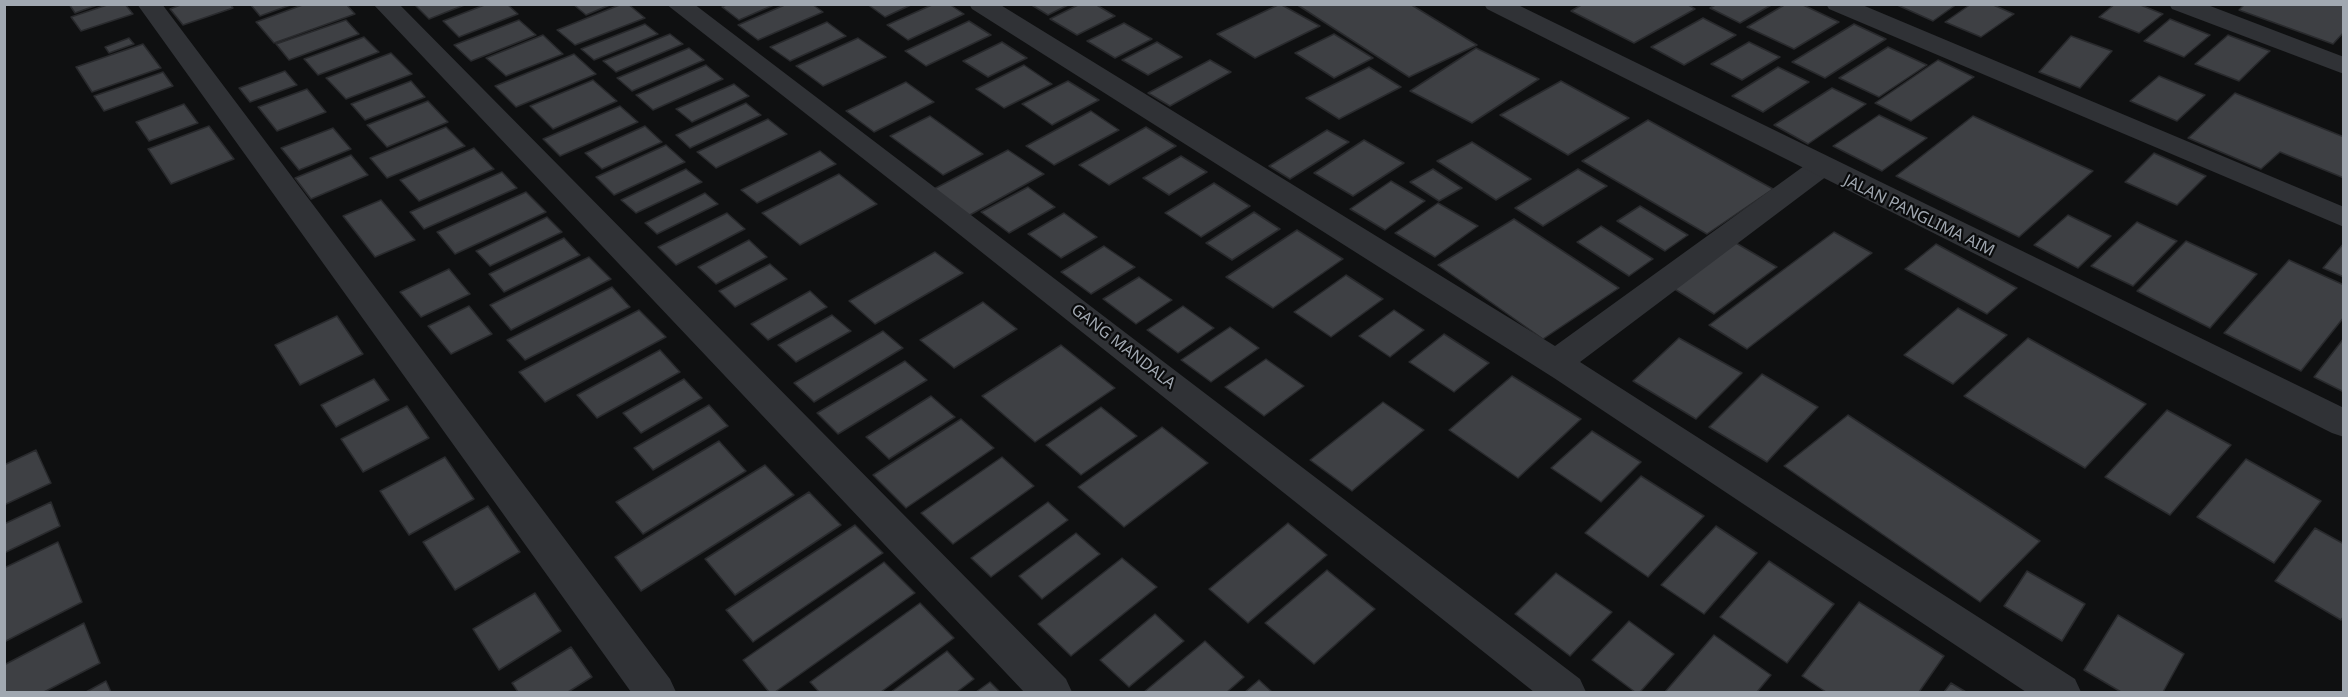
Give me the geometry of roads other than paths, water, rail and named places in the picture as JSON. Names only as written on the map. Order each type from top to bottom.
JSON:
[{"type":"street","points":[[149,4],[655,693]]},
{"type":"street","points":[[385,4],[1052,693]]},
{"type":"street","name":"GANG MANDALA","points":[[678,4],[950,212],[1565,693]]},
{"type":"street","points":[[981,4],[1556,362],[2060,693]]},
{"type":"street","name":"JALAN PANGLIMA AIM","points":[[1496,4],[2343,424]]},
{"type":"street","points":[[1838,4],[2343,218]]},
{"type":"street","points":[[2181,4],[2343,66]]},
{"type":"street","points":[[1556,362],[1821,167]]}]
